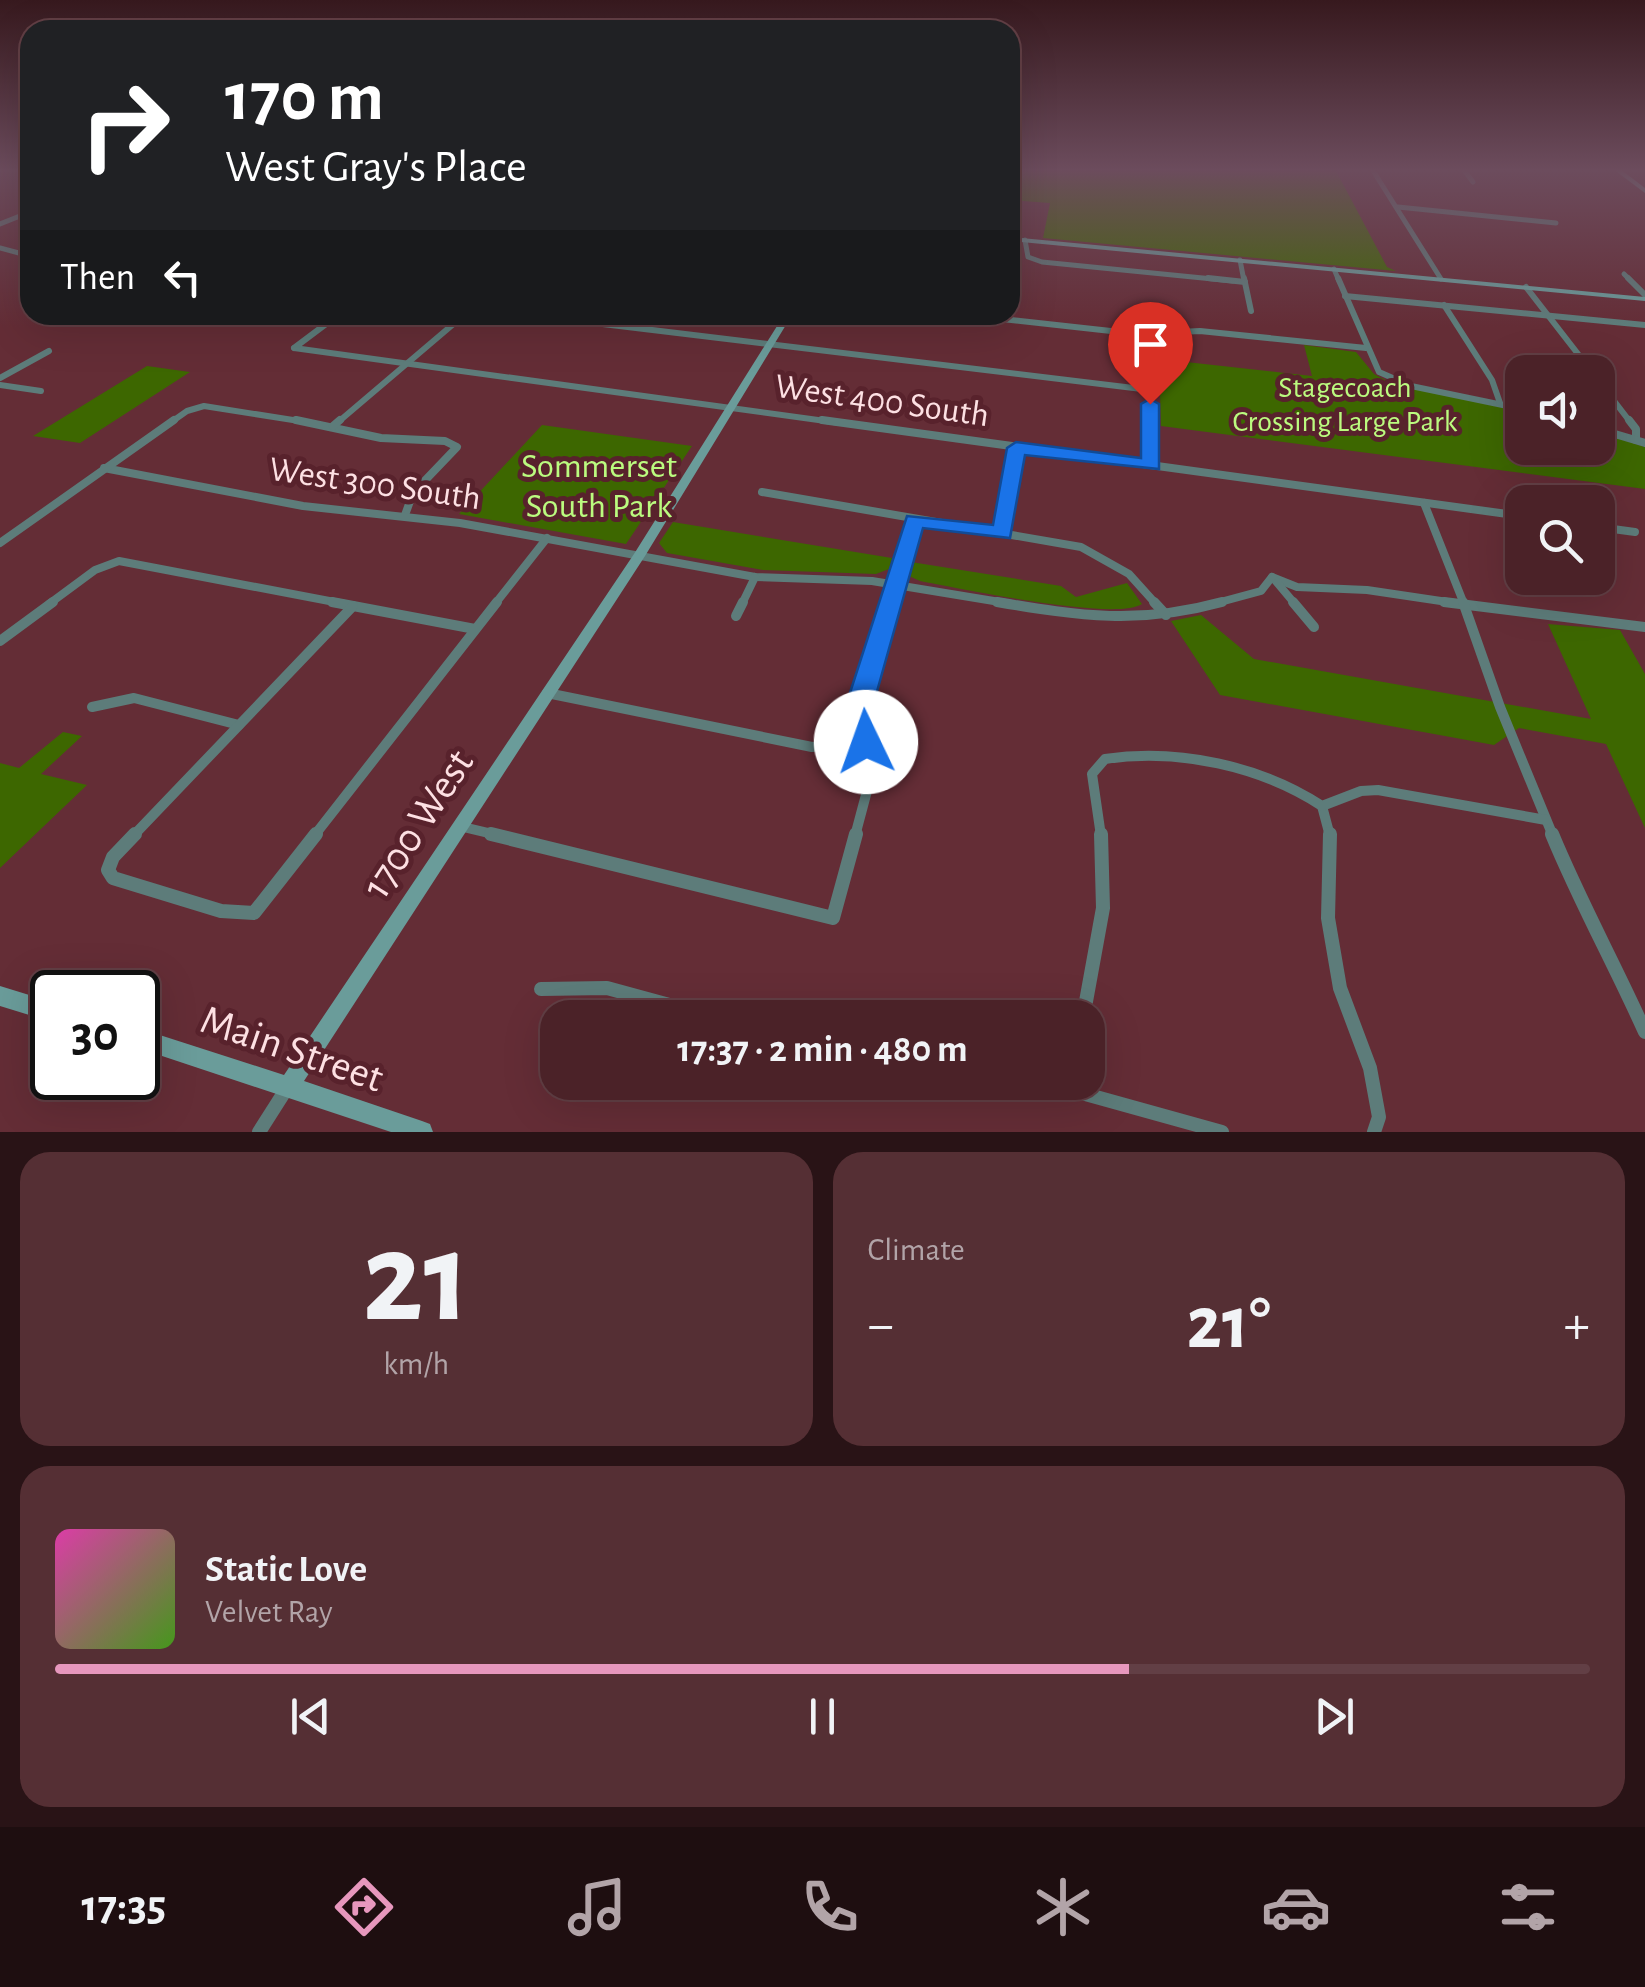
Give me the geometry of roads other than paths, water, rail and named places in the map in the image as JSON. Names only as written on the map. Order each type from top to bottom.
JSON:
[{"type":"street","points":[[1407,222],[1441,279]]},
{"type":"street","points":[[1544,222],[1556,223]]},
{"type":"street","points":[[1020,239],[1645,297]]},
{"type":"street","points":[[1025,240],[1028,257],[1042,262],[1245,282]]},
{"type":"street","points":[[1240,260],[1252,311]]},
{"type":"street","points":[[1334,269],[1374,368],[1384,376],[1411,386],[1505,404]]},
{"type":"street","points":[[1624,274],[1645,297]]},
{"type":"street","points":[[1526,287],[1579,355]]},
{"type":"street","points":[[1345,296],[1645,325]]},
{"type":"street","points":[[1444,305],[1492,380],[1500,403]]},
{"type":"street","points":[[1020,321],[1138,334],[1200,331],[1366,348]]},
{"type":"street","points":[[294,348],[325,325]]},
{"type":"street","points":[[333,426],[452,325]]},
{"type":"street","points":[[611,325],[1150,390],[1152,465]]},
{"type":"street","name":"1700 West","points":[[259,1132],[638,556],[782,325]]},
{"type":"street","name":"West 400 South","points":[[294,348],[1505,514]]},
{"type":"street","points":[[0,381],[48,352]]},
{"type":"street","points":[[0,381],[41,392]]},
{"type":"street","points":[[1615,401],[1636,428],[1640,442]]},
{"type":"street","points":[[0,543],[195,408],[333,426],[381,438],[446,441],[458,447],[413,493],[404,515]]},
{"type":"street","points":[[1615,434],[1640,442]]},
{"type":"street","points":[[1002,533],[1016,448]]},
{"type":"street","name":"West 300 South","points":[[104,468],[303,506],[404,515],[754,576],[848,578],[1096,618],[1166,615],[1261,592],[1272,576]]},
{"type":"street","points":[[762,492],[1059,542],[1101,555],[1128,574],[1166,615]]},
{"type":"street","points":[[1424,503],[1579,900],[1607,946],[1644,1027]]},
{"type":"street","points":[[459,826],[833,918],[871,776],[860,702],[915,520]]},
{"type":"street","points":[[1615,529],[1635,532]]},
{"type":"street","points":[[353,606],[113,857],[108,870],[113,878],[221,912],[254,913],[548,538]]},
{"type":"street","points":[[0,641],[94,570],[119,561],[475,629]]},
{"type":"street","points":[[736,616],[754,576]]},
{"type":"street","points":[[1272,576],[1296,587],[1368,590],[1465,606],[1645,627]]},
{"type":"street","points":[[1272,576],[1314,626]]},
{"type":"street","points":[[546,693],[812,747],[866,742]]},
{"type":"street","points":[[92,706],[134,698],[239,725]]},
{"type":"street","points":[[1083,1000],[1103,910],[1105,864],[1092,774],[1105,759],[1150,753],[1284,782],[1322,806],[1332,843],[1328,918],[1340,988],[1370,1068],[1379,1117],[1374,1132]]},
{"type":"street","points":[[1322,806],[1360,791],[1378,790],[1546,820]]},
{"type":"street","points":[[541,989],[607,988],[651,1000]]},
{"type":"street","points":[[0,996],[30,1005]]},
{"type":"street","name":"Main Street","points":[[160,1045],[290,1084],[318,1098],[422,1132]]},
{"type":"street","points":[[1105,1095],[1222,1132]]},
{"type":"park label","name":"Stagecoach Crossing Large Park","points":[[1345,405]]},
{"type":"park label","name":"Sommerset South Park","points":[[599,486]]}]
